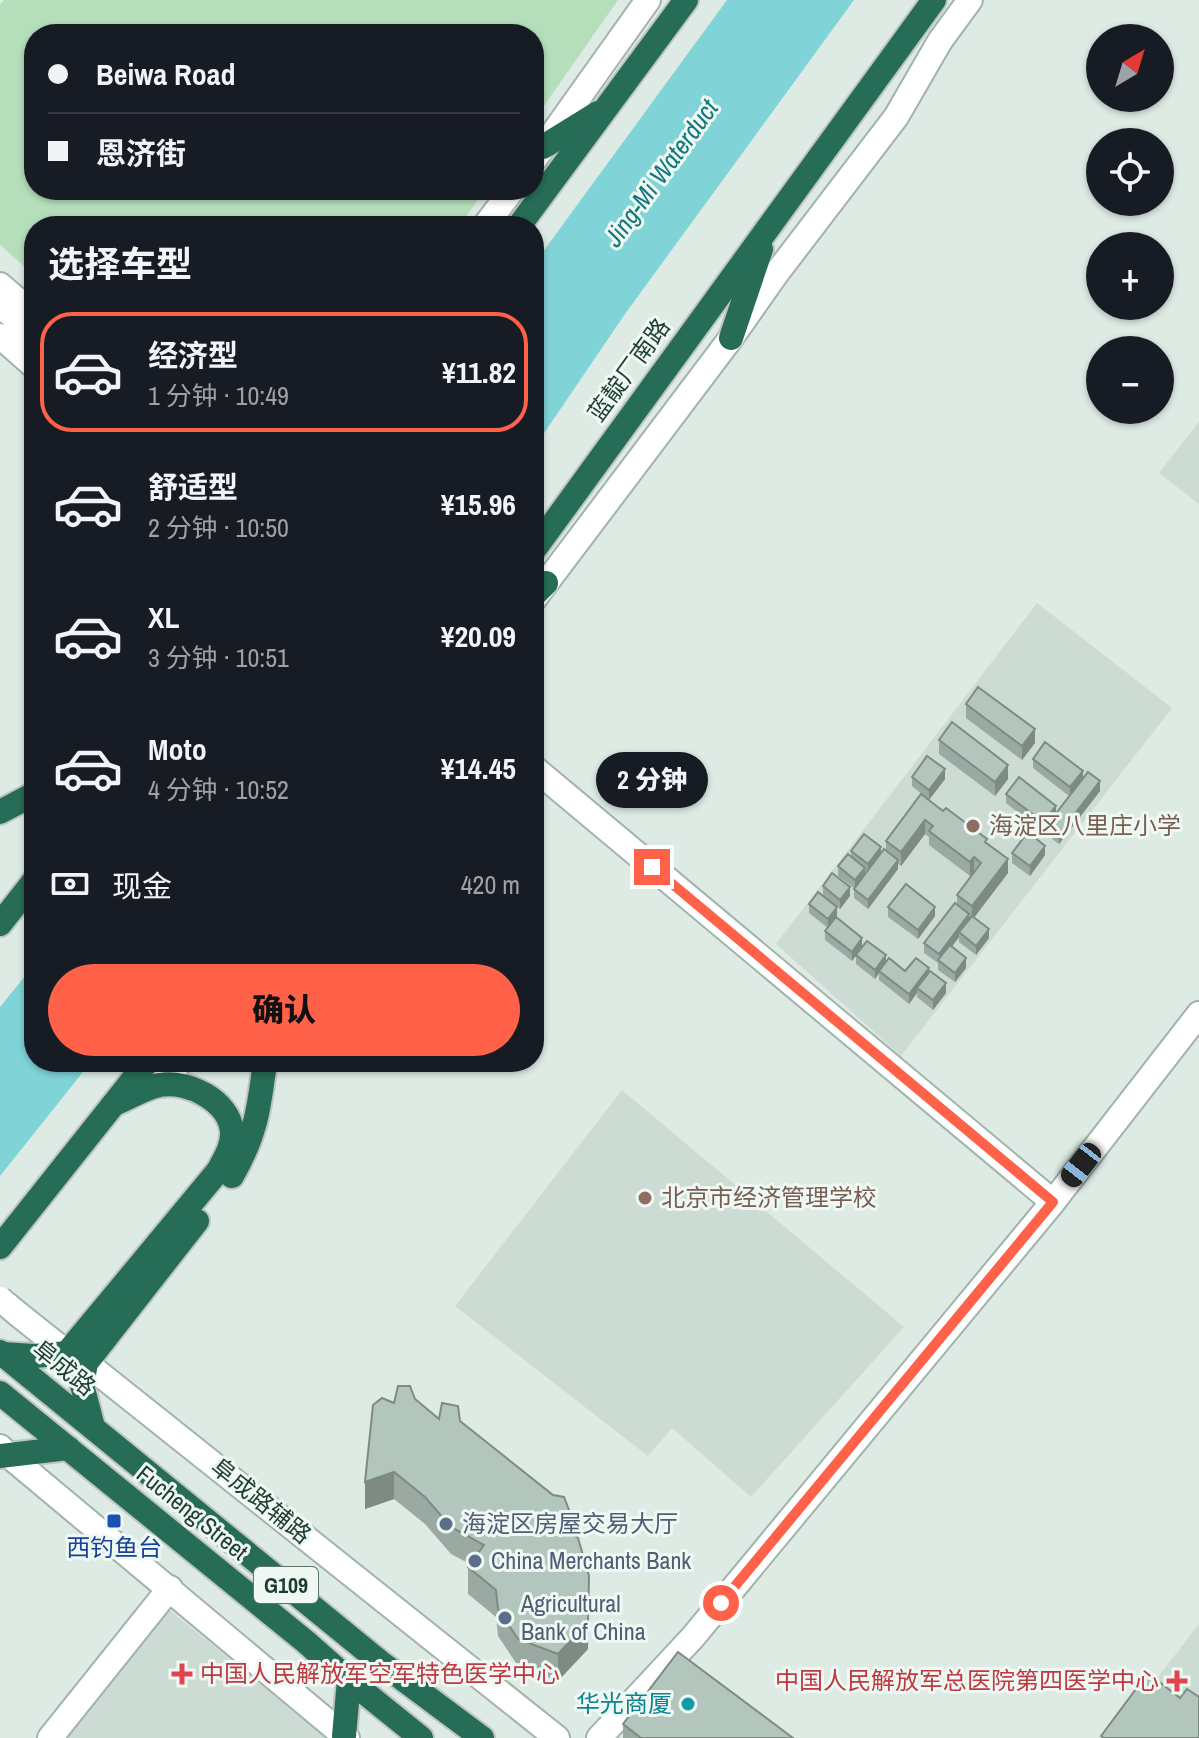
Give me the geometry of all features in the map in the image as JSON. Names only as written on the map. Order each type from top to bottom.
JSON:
[{"type":"highway","points":[[544,193],[686,0]]},
{"type":"highway","name":"蓝靛厂南路","points":[[544,536],[934,0]]},
{"type":"highway","points":[[544,151],[610,105]]},
{"type":"highway","points":[[527,216],[539,200]]},
{"type":"highway","points":[[731,338],[770,224]]},
{"type":"highway","points":[[0,812],[24,799]]},
{"type":"highway","points":[[0,924],[24,894]]},
{"type":"highway","points":[[0,1247],[139,1072]]},
{"type":"highway","points":[[77,1358],[230,1180],[249,1145],[263,1072]]},
{"type":"highway","points":[[93,1427],[77,1358],[218,1171],[230,1148],[232,1133],[229,1120],[219,1105],[205,1094],[185,1087],[161,1085],[114,1104]]},
{"type":"highway","points":[[1,1353],[77,1358]]},
{"type":"highway","name":"阜成路","points":[[1,1353],[93,1427]]},
{"type":"highway","name":"Fucheng Street","points":[[0,1393],[421,1738]]},
{"type":"highway","name":"Fucheng Street","points":[[93,1427],[380,1662],[482,1738]]},
{"type":"highway","points":[[2,1452],[68,1448]]},
{"type":"highway","points":[[346,1737],[349,1680]]},
{"type":"street","points":[[544,147],[648,0]]},
{"type":"street","points":[[544,584],[896,117],[940,41],[970,0]]},
{"type":"street","points":[[0,285],[24,305]]},
{"type":"street","points":[[0,305],[24,326]]},
{"type":"street","points":[[0,336],[24,357]]},
{"type":"street","points":[[544,776],[1053,1202]]},
{"type":"street","points":[[599,1738],[693,1637],[1053,1202],[1199,1014]]},
{"type":"street","points":[[161,1085],[172,1072]]},
{"type":"street","name":"阜成路辅路","points":[[9,1307],[557,1738]]},
{"type":"street","points":[[2,1452],[170,1588],[346,1737]]},
{"type":"street","points":[[50,1738],[170,1588]]},
{"type":"shaded area","points":[[1199,422],[1199,504],[1159,473]]},
{"type":"shaded area","name":"海淀区八里庄小学","points":[[1037,603],[1172,708],[901,1056],[776,944]]},
{"type":"shaded area","name":"北京市经济管理学校","points":[[622,1090],[904,1327],[751,1497],[672,1428],[648,1456],[455,1306]]},
{"type":"shaded area","name":"中国人民解放军空军特色医学中心","points":[[168,1609],[327,1738],[66,1738]]},
{"type":"shaded area","name":"中国人民解放军总医院第四医学中心","points":[[1199,1624],[1199,1738],[1111,1738]]},
{"type":"green space","points":[[4,0],[618,0],[544,106],[544,24],[24,24],[24,200],[478,200],[466,216],[24,216],[24,266],[0,245],[0,5]]},
{"type":"water","name":"Jing-Mi Waterduct","points":[[727,0],[854,0],[625,314],[544,433],[544,250]]},
{"type":"water","points":[[24,977],[24,1072],[83,1072],[0,1176],[0,1007]]},
{"type":"building","points":[[978,687],[1035,729],[1022,746],[966,704]]},
{"type":"building","points":[[952,722],[1008,765],[995,782],[939,740]]},
{"type":"building","points":[[1045,742],[1083,771],[1070,787],[1033,759]]},
{"type":"building","points":[[927,756],[945,769],[929,790],[912,777]]},
{"type":"building","points":[[1088,772],[1100,781],[1059,834],[1047,825]]},
{"type":"building","points":[[1019,777],[1056,806],[1043,822],[1006,794]]},
{"type":"building","points":[[921,794],[943,811],[946,808],[1008,859],[972,906],[957,895],[981,863],[974,857],[970,862],[929,831],[933,826],[925,820],[901,852],[886,841]]},
{"type":"building","points":[[1028,832],[1045,846],[1030,866],[1012,853]]},
{"type":"building","points":[[864,834],[881,847],[868,864],[851,851]]},
{"type":"building","points":[[884,849],[898,860],[868,900],[854,889]]},
{"type":"building","points":[[848,854],[865,868],[855,880],[838,866]]},
{"type":"building","points":[[832,873],[850,887],[840,900],[823,886]]},
{"type":"building","points":[[906,884],[935,907],[918,930],[888,907]]},
{"type":"building","points":[[818,892],[837,907],[828,919],[809,904]]},
{"type":"building","points":[[955,903],[969,914],[939,954],[924,943]]},
{"type":"building","points":[[972,916],[989,929],[976,946],[959,932]]},
{"type":"building","points":[[836,917],[862,938],[852,952],[825,931]]},
{"type":"building","points":[[867,941],[886,955],[875,970],[856,955]]},
{"type":"building","points":[[950,945],[966,958],[955,973],[938,960]]},
{"type":"building","points":[[889,958],[905,971],[916,958],[929,968],[909,994],[879,971]]},
{"type":"building","points":[[930,971],[946,983],[933,1000],[917,988]]},
{"type":"building","points":[[398,1386],[410,1386],[415,1399],[439,1419],[442,1403],[458,1406],[460,1421],[553,1495],[564,1497],[569,1510],[560,1522],[578,1538],[589,1576],[588,1622],[558,1654],[518,1639],[498,1609],[496,1590],[468,1567],[484,1545],[451,1527],[425,1497],[394,1472],[365,1482],[373,1405],[382,1398],[394,1403]]},
{"type":"building","name":"华光商厦","points":[[678,1652],[793,1738],[641,1738],[623,1724]]},
{"type":"building","name":"中国人民解放军总医院第四医学中心","points":[[1148,1673],[1180,1698],[1187,1689],[1199,1697],[1199,1738],[1101,1736]]},
{"type":"place","name":"海淀区八里庄小学","points":[[973,826]]},
{"type":"place","name":"北京市经济管理学校","points":[[645,1198]]},
{"type":"place","name":"西钓鱼台","points":[[114,1521]]},
{"type":"place","name":"海淀区房屋交易大厅","points":[[446,1524]]},
{"type":"place","name":"China Merchants Bank","points":[[475,1561]]},
{"type":"place","name":"Agricultural Bank of China","points":[[505,1618]]},
{"type":"place","name":"中国人民解放军空军特色医学中心","points":[[182,1674]]},
{"type":"place","name":"中国人民解放军总医院第四医学中心","points":[[1177,1681]]},
{"type":"place","name":"华光商厦","points":[[688,1704]]},
{"type":"route","points":[[652,867],[1053,1202],[721,1603]]}]
